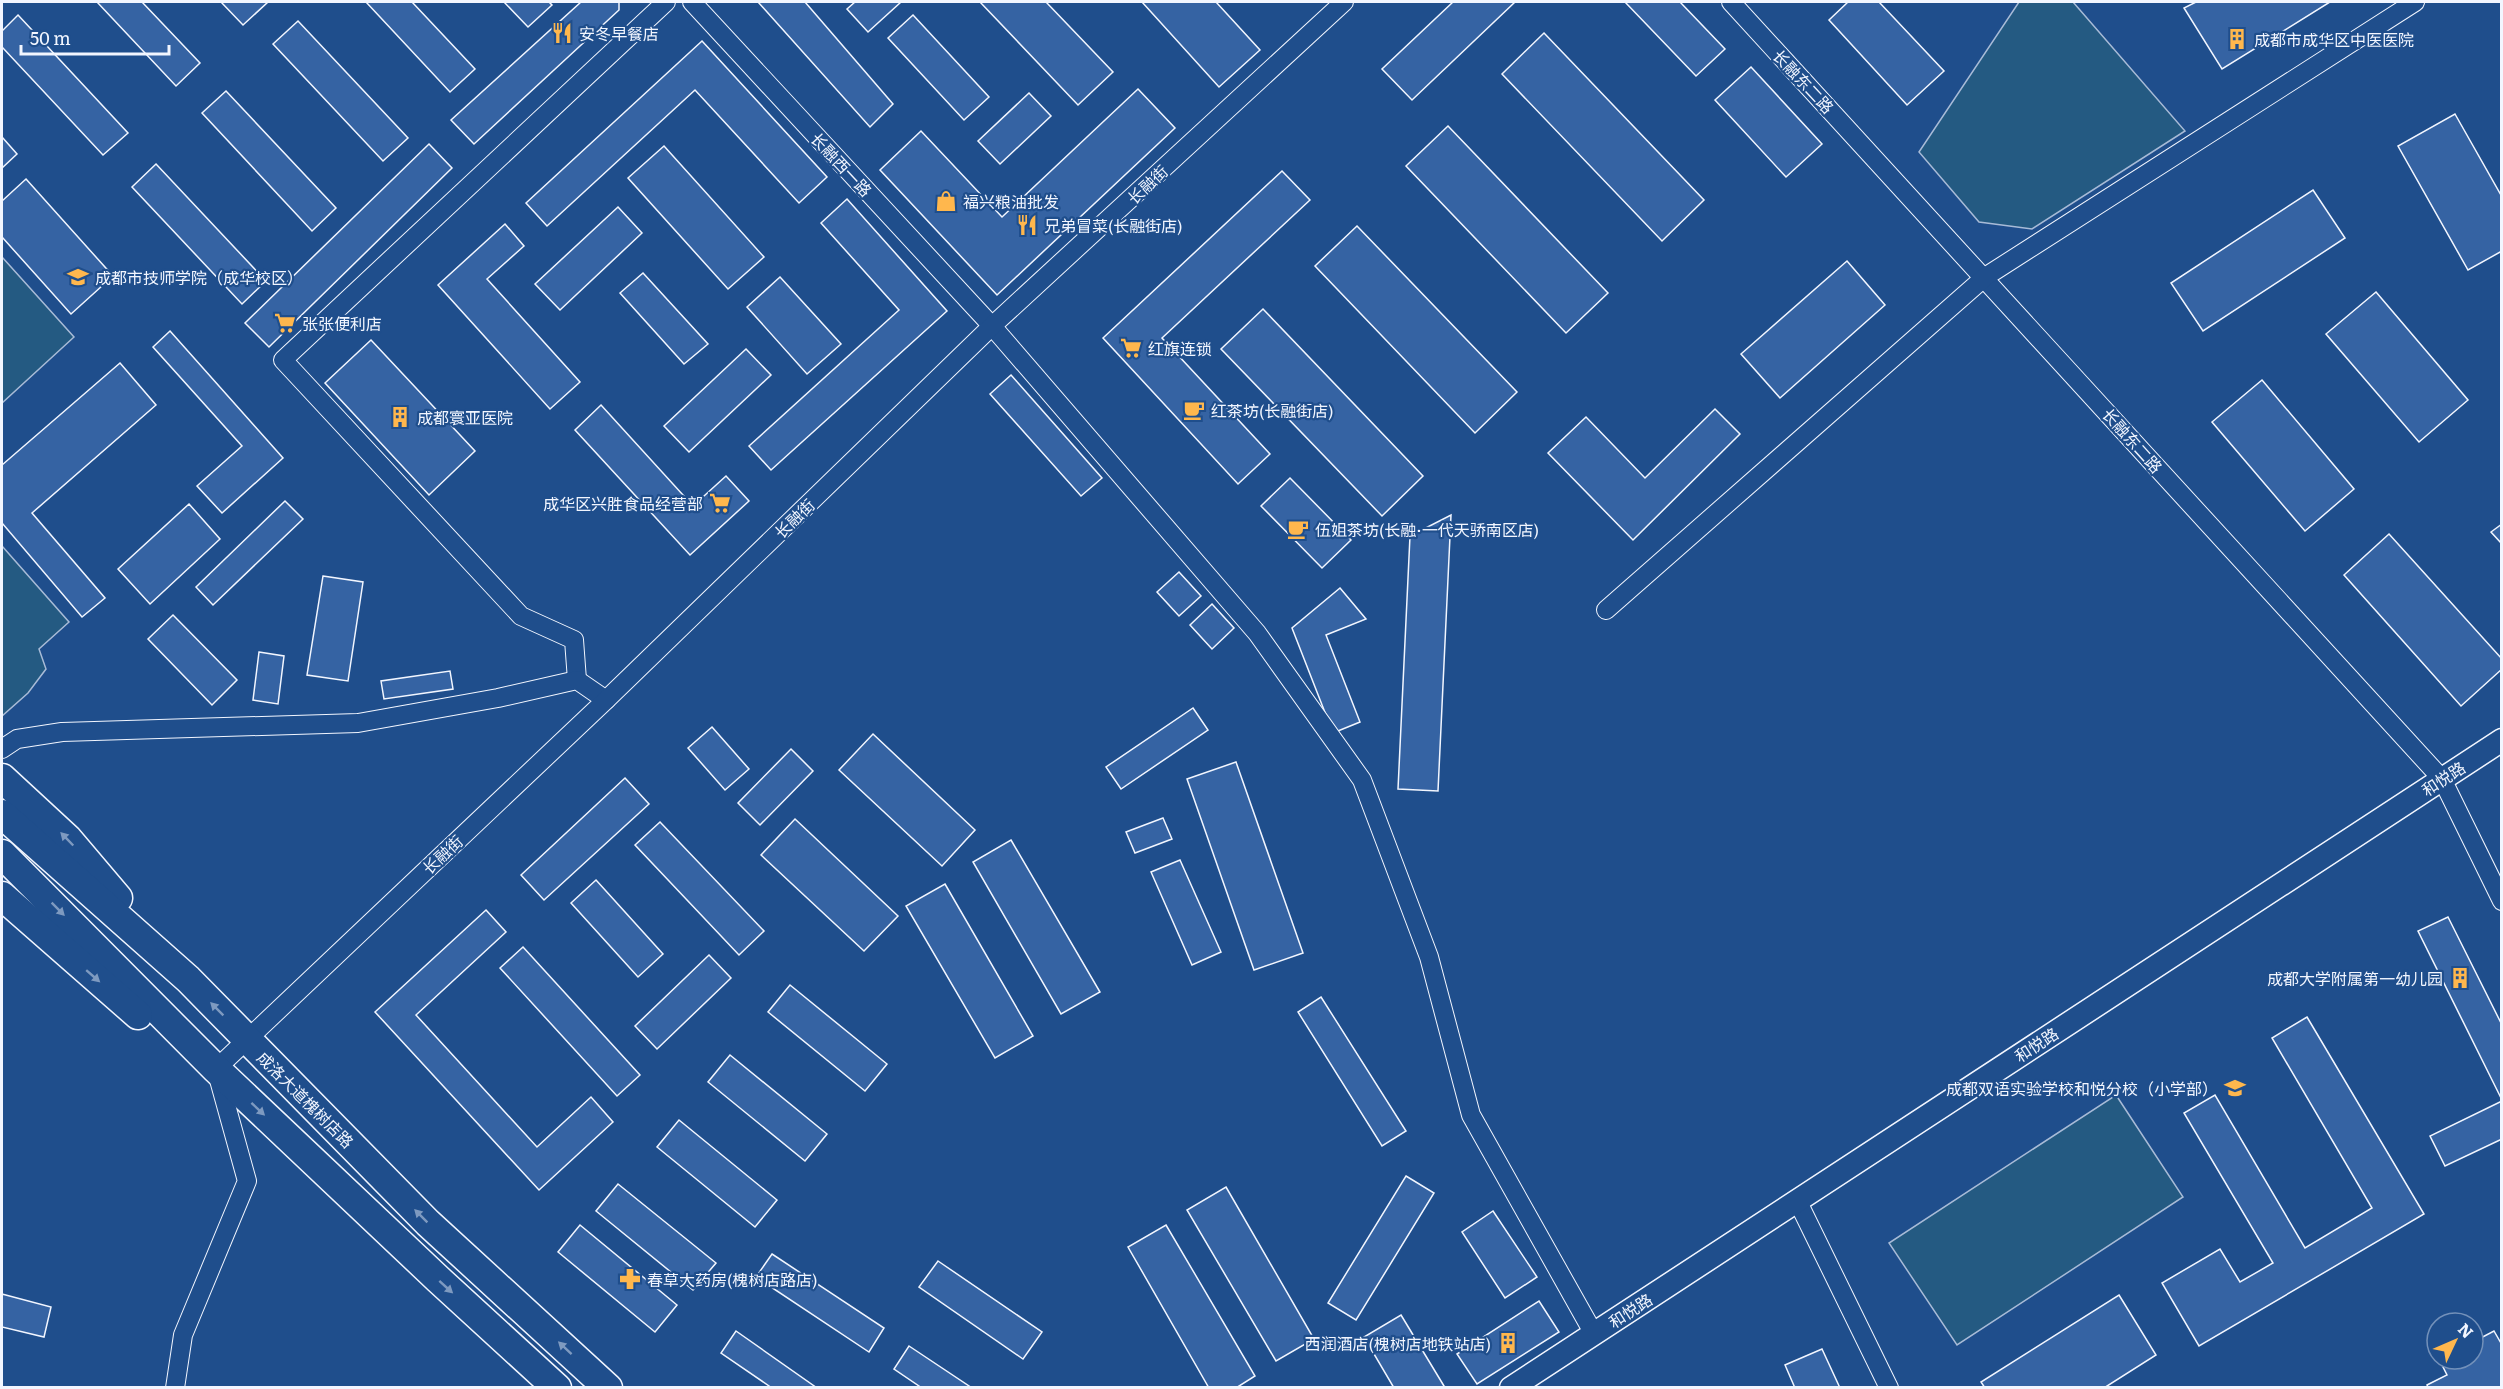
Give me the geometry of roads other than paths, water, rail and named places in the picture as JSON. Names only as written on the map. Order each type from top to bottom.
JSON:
[{"type":"main road","points":[[2,778],[68,839],[188,979]]},
{"type":"main road","name":"成洛大道槐树店路","points":[[2,814],[188,979],[428,1223],[608,1388]]},
{"type":"main road","points":[[9,861],[216,1069],[557,1388]]},
{"type":"main road","points":[[2,896],[135,1012],[216,1069]]},
{"type":"street","points":[[577,680],[574,640],[521,616],[283,360],[666,2]]},
{"type":"street","name":"长融西一路","points":[[692,2],[992,326],[1257,633],[1362,780],[1430,957],[1471,1115],[1594,1334]]},
{"type":"street","name":"长融街","points":[[216,1069],[606,700],[992,326],[1344,2]]},
{"type":"street","name":"长融东二路","points":[[1731,2],[2442,779],[2502,901]]},
{"type":"street","points":[[1606,610],[1985,277],[2415,2]]},
{"type":"street","points":[[2,749],[17,739],[62,732],[358,723],[498,698],[577,680],[606,700]]},
{"type":"street","name":"和悦路","points":[[1511,1388],[2502,740]]},
{"type":"street","points":[[175,1388],[183,1335],[247,1181],[216,1069]]},
{"type":"street","points":[[1797,1200],[1890,1388]]},
{"type":"place","name":"安冬早餐店","points":[[562,33]]},
{"type":"place","name":"成都市成华区中医医院","points":[[2237,39]]},
{"type":"place","name":"福兴粮油批发","points":[[946,201]]},
{"type":"place","name":"兄弟冒菜(长融街店)","points":[[1027,225]]},
{"type":"place","name":"成都市技师学院（成华校区）","points":[[78,277]]},
{"type":"place","name":"张张便利店","points":[[285,323]]},
{"type":"place","name":"红旗连锁","points":[[1131,348]]},
{"type":"place","name":"红茶坊(长融街店)","points":[[1194,410]]},
{"type":"place","name":"成都寰亚医院","points":[[400,417]]},
{"type":"place","name":"成华区兴胜食品经营部","points":[[720,503]]},
{"type":"place","name":"伍姐茶坊(长融·一代天骄南区店)","points":[[1298,529]]},
{"type":"place","name":"成都大学附属第一幼儿园","points":[[2460,978]]},
{"type":"place","name":"成都双语实验学校和悦分校（小学部）","points":[[2235,1088]]},
{"type":"place","name":"春草大药房(槐树店路店)","points":[[630,1279]]},
{"type":"place","name":"西润酒店(槐树店地铁站店)","points":[[1508,1343]]}]
